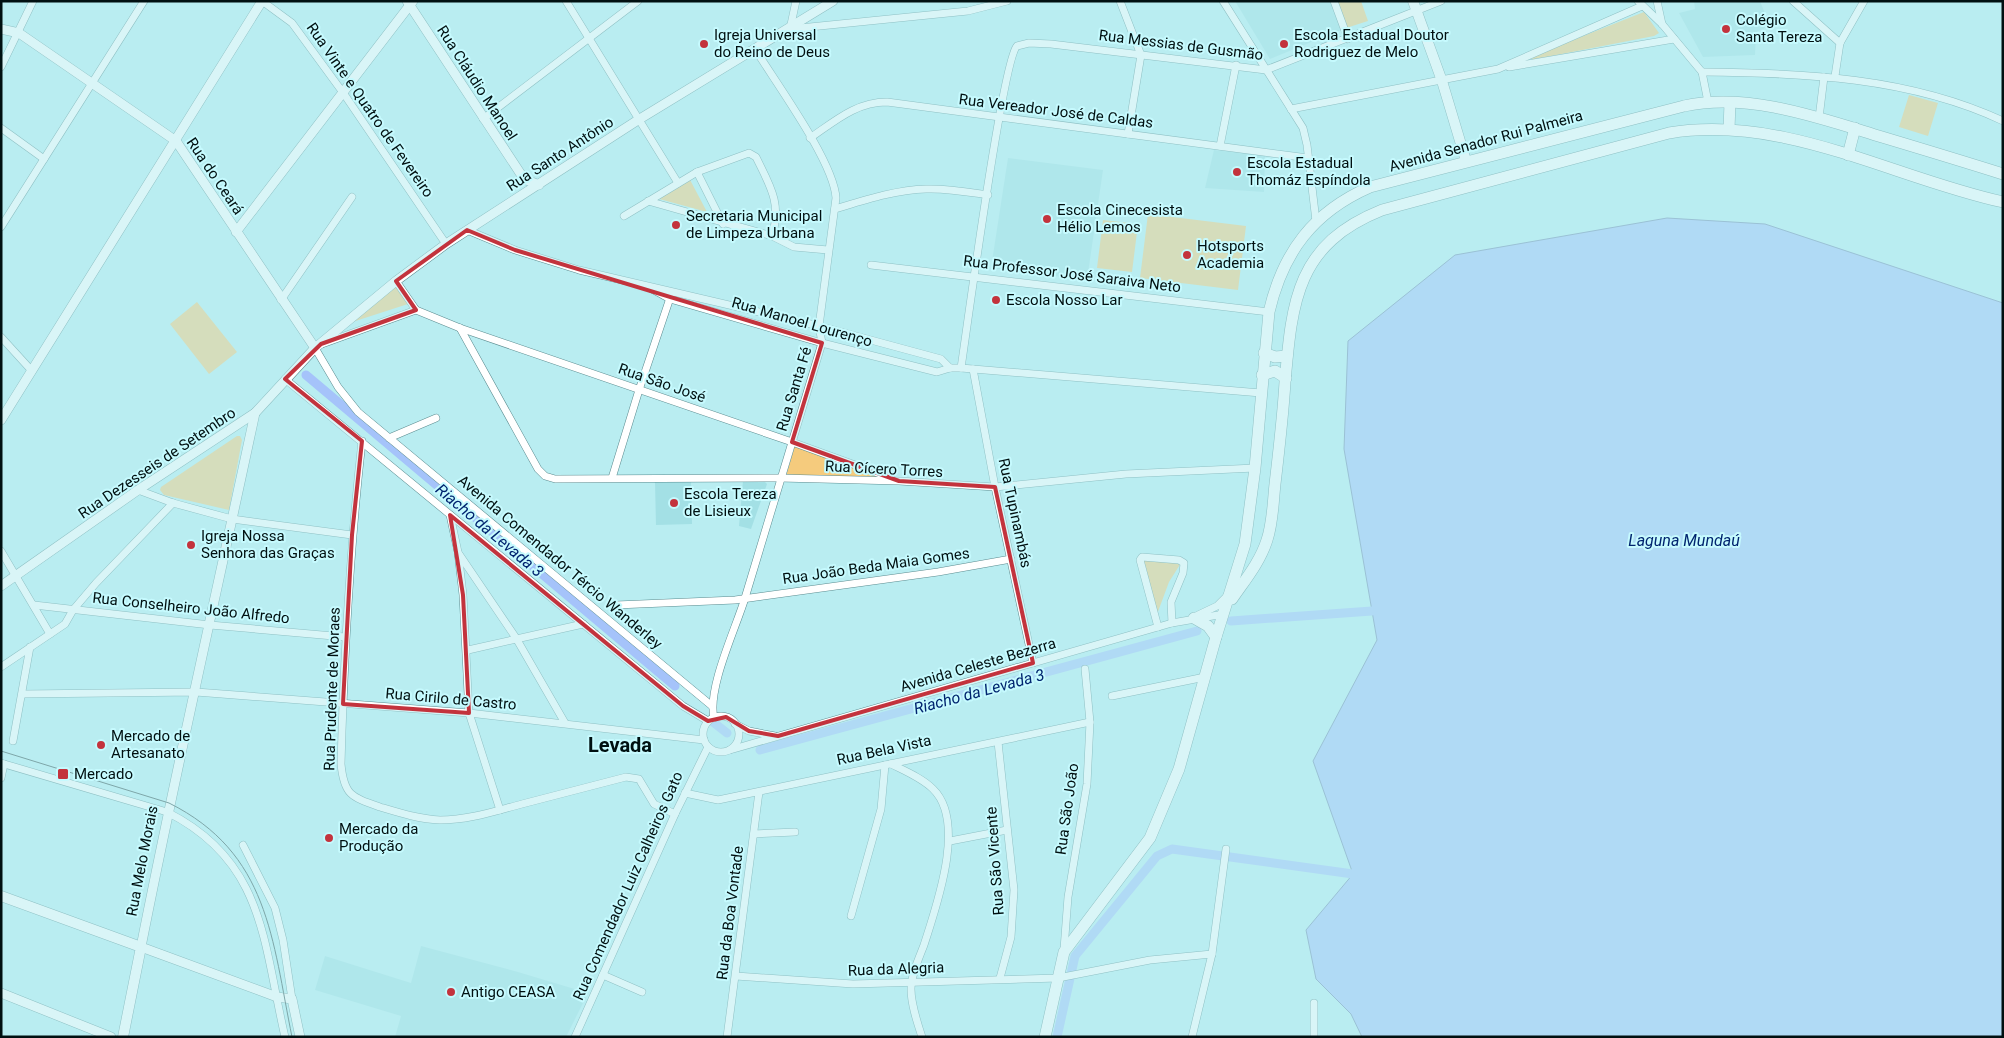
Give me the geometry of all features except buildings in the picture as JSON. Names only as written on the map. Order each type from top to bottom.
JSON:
[{"type":"main road","points":[[1415,6],[1442,81],[1466,161]]},
{"type":"main road","name":"Avenida Senador Rui Palmeira","points":[[1045,1037],[1064,952],[1150,838],[1179,769],[1216,637],[1245,544],[1255,468],[1269,312],[1281,271],[1302,238],[1316,221],[1350,196],[1370,187],[1684,106],[1708,102],[1766,106],[1820,118],[2003,174]]},
{"type":"main road","points":[[1729,129],[1730,103]]},
{"type":"main road","points":[[1848,155],[1855,128]]},
{"type":"main road","name":"Avenida Senador Rui Palmeira","points":[[1225,610],[1259,560],[1268,539],[1296,298],[1310,267],[1334,236],[1365,217],[1382,210],[1669,133],[1729,129],[1778,136],[2003,202]]},
{"type":"main road","points":[[1264,353],[1275,358],[1288,356]]},
{"type":"main road","points":[[1262,375],[1275,371],[1286,378]]},
{"type":"main road","points":[[1190,619],[1208,626],[1216,637]]},
{"type":"main road","points":[[1,896],[141,948]]},
{"type":"main road","name":"Rua Melo Morais","points":[[123,1037],[141,948]]},
{"type":"street","points":[[1,67],[33,1]]},
{"type":"street","points":[[1,227],[144,1]]},
{"type":"street","points":[[1,420],[262,1]]},
{"type":"street","name":"Rua Vinte e Quatro de Fevereiro","points":[[262,1],[292,23],[344,94],[446,244]]},
{"type":"street","points":[[566,1],[678,183]]},
{"type":"street","points":[[483,119],[638,1]]},
{"type":"street","points":[[796,1],[790,29],[968,11],[1007,1]]},
{"type":"street","name":"Rua Santo Antônio","points":[[318,346],[396,281],[446,244],[638,120],[790,29],[833,1]]},
{"type":"street","points":[[1120,1],[1142,55],[1128,134]]},
{"type":"street","points":[[1334,1],[1348,39]]},
{"type":"street","name":"Rua Messias de Gusmão","points":[[999,119],[1010,60],[1014,49],[1029,43],[1236,65],[1266,70],[1348,39],[1415,6],[1441,1]]},
{"type":"street","points":[[1657,1],[1662,24]]},
{"type":"street","points":[[1793,1],[1840,43]]},
{"type":"street","points":[[1835,76],[1840,43],[1864,1]]},
{"type":"street","points":[[1225,2],[1291,109],[1305,136],[1316,221]]},
{"type":"street","points":[[236,232],[344,94],[410,3]]},
{"type":"street","name":"Rua Cláudio Manoel","points":[[410,3],[483,119],[524,179]]},
{"type":"street","points":[[1498,69],[1640,4],[1662,24],[1702,72],[1708,102]]},
{"type":"street","points":[[812,15],[810,22],[816,26]]},
{"type":"street","name":"Rua do Ceará","points":[[1,29],[18,33],[176,141],[281,300],[318,346]]},
{"type":"street","points":[[1291,109],[1498,69],[1674,39]]},
{"type":"street","name":"Rua Santa Fé","points":[[711,719],[715,689],[745,599],[822,343],[819,326],[835,209],[834,183],[810,138],[755,49]]},
{"type":"street","points":[[1220,146],[1236,65]]},
{"type":"street","points":[[1702,72],[1835,76],[1945,99],[1977,108],[2003,121]]},
{"type":"street","points":[[1820,118],[1824,77]]},
{"type":"street","name":"Rua Vereador José de Caldas","points":[[810,138],[850,110],[874,102],[1308,158]]},
{"type":"street","points":[[961,368],[999,119]]},
{"type":"street","points":[[1,128],[44,159]]},
{"type":"street","points":[[624,216],[696,172],[740,155],[753,154],[776,201],[776,223],[772,236]]},
{"type":"street","points":[[696,172],[723,224]]},
{"type":"street","points":[[523,195],[524,179],[538,185]]},
{"type":"street","points":[[835,209],[892,193],[912,190],[927,189],[988,195]]},
{"type":"street","points":[[281,300],[352,198]]},
{"type":"street","points":[[648,201],[723,224],[772,236],[794,247],[828,250]]},
{"type":"street","name":"Rua Manoel Lourenço","points":[[467,230],[516,250],[650,288],[673,290],[819,326],[941,359],[950,368]]},
{"type":"street","name":"Rua Professor José Saraiva Neto","points":[[872,265],[1269,312]]},
{"type":"street","points":[[318,346],[416,310],[396,281]]},
{"type":"street","name":"Rua Manoel Lourenço","points":[[650,288],[670,299],[822,343],[937,372],[950,368],[961,368],[1261,393]]},
{"type":"street","points":[[612,478],[673,290]]},
{"type":"street","name":"Rua São José","points":[[416,310],[460,328],[792,442],[899,481]]},
{"type":"street","name":"Rua Cícero Torres","points":[[460,328],[538,469],[545,476],[555,479],[780,478],[899,481],[995,487],[1126,474],[1255,468]]},
{"type":"street","points":[[1,337],[32,370]]},
{"type":"street","name":"Rua Dezesseis de Setembro","points":[[1,586],[138,490],[255,413],[318,346]]},
{"type":"street","name":"Avenida Comendador Tércio Wanderley","points":[[318,346],[346,401],[712,706]]},
{"type":"street","name":"Rua Tupinambás","points":[[973,369],[995,487],[1034,663]]},
{"type":"street","name":"Avenida Comendador Tércio Wanderley","points":[[285,379],[683,706],[711,719]]},
{"type":"street","name":"Rua Melo Morais","points":[[141,948],[167,812],[196,692],[255,413]]},
{"type":"street","points":[[389,438],[436,418]]},
{"type":"street","name":"Rua Prudente de Moraes","points":[[362,441],[352,535],[346,637],[343,704],[343,784],[359,799],[420,818],[471,818],[635,776],[639,779],[654,804],[675,814]]},
{"type":"street","points":[[138,490],[232,519],[352,535]]},
{"type":"street","points":[[1,667],[65,624],[73,610],[173,502]]},
{"type":"street","points":[[450,515],[458,552],[468,650],[469,713],[500,810]]},
{"type":"street","points":[[1,551],[17,575],[50,634]]},
{"type":"street","points":[[458,552],[516,638],[564,723]]},
{"type":"street","points":[[1158,627],[1142,572],[1140,560],[1142,557],[1179,560],[1184,563],[1183,573],[1171,602],[1172,623]]},
{"type":"street","name":"Rua João Beda Maia Gomes","points":[[616,604],[745,599],[938,572],[1011,559]]},
{"type":"street","name":"Avenida Celeste Bezerra","points":[[1190,619],[1217,606],[1231,592]]},
{"type":"street","name":"Rua Conselheiro João Alfredo","points":[[34,605],[210,625],[346,637]]},
{"type":"street","name":"Avenida Celeste Bezerra","points":[[730,750],[1172,623],[1225,610]]},
{"type":"street","points":[[468,650],[583,624]]},
{"type":"street","points":[[13,741],[30,647]]},
{"type":"street","name":"Rua São João","points":[[1064,952],[1068,897],[1087,784],[1090,722],[1085,669]]},
{"type":"street","points":[[1112,696],[1205,677]]},
{"type":"street","name":"Rua Cirilo de Castro","points":[[23,694],[196,692],[469,713],[704,740]]},
{"type":"street","points":[[726,717],[735,723],[739,735],[738,741],[730,750],[718,752],[708,747],[704,740],[703,730],[711,719],[726,717]]},
{"type":"street","name":"Rua Bela Vista","points":[[685,793],[718,800],[1090,722]]},
{"type":"street","name":"Avenida Celeste Bezerra","points":[[735,723],[749,731],[778,736]]},
{"type":"street","name":"Rua São Vicente","points":[[998,742],[1014,890],[1014,917],[1011,938],[1000,978]]},
{"type":"street","name":"Rua Comendador Luiz Calheiros Gato","points":[[575,1037],[675,814],[708,747]]},
{"type":"street","points":[[1,778],[3,763],[167,812],[209,838],[234,867],[251,894],[262,926],[285,1037]]},
{"type":"street","points":[[851,916],[881,809],[888,765],[928,784],[935,790],[944,810],[950,841],[931,923],[911,984],[922,1037]]},
{"type":"street","name":"Rua da Boa Vontade","points":[[727,1037],[759,792]]},
{"type":"street","points":[[950,841],[1007,830]]},
{"type":"street","points":[[754,834],[795,832]]},
{"type":"street","points":[[243,845],[275,908],[283,940],[300,1037]]},
{"type":"street","points":[[1192,1037],[1212,954],[1225,854]]},
{"type":"street","points":[[141,948],[277,997],[292,999]]},
{"type":"street","name":"Rua da Alegria","points":[[736,976],[829,984],[911,984],[1000,978],[1059,978],[1150,960],[1212,954]]},
{"type":"street","points":[[603,975],[642,992]]},
{"type":"street","points":[[1,993],[111,1037]]},
{"type":"street","points":[[1314,1003],[1314,1037]]},
{"type":"highlighted area","points":[[467,230],[515,250],[822,343],[792,442],[899,481],[995,487],[1033,663],[778,736],[749,731],[726,717],[708,721],[683,706],[450,515],[463,595],[469,713],[343,704],[352,535],[362,441],[285,379],[321,344],[416,310],[396,281]]},
{"type":"shaded area","name":"Escola Estadual Doutor Rodriguez de Melo","points":[[1235,1],[1331,1],[1343,29],[1270,59]]},
{"type":"shaded area","points":[[1331,1],[1361,1],[1368,21],[1343,29]]},
{"type":"shaded area","name":"Colégio Santa Tereza","points":[[1694,1],[1760,1],[1770,26],[1756,32],[1755,55],[1703,57],[1679,13],[1695,9]]},
{"type":"shaded area","points":[[1644,12],[1659,33],[1654,36],[1531,60],[1535,55]]},
{"type":"shaded area","points":[[1909,95],[1938,103],[1928,136],[1899,127]]},
{"type":"shaded area","name":"Escola Estadual Thomáz Espíndola","points":[[1214,150],[1265,155],[1264,192],[1205,188]]},
{"type":"shaded area","name":"Escola Cinecesista Hélio Lemos","points":[[1008,158],[1103,170],[1087,280],[991,268]]},
{"type":"shaded area","points":[[688,176],[707,212],[652,197]]},
{"type":"shaded area","points":[[1148,214],[1246,226],[1238,290],[1140,278]]},
{"type":"shaded area","points":[[1103,220],[1138,224],[1132,272],[1097,268]]},
{"type":"shaded area","points":[[393,283],[408,304],[337,327]]},
{"type":"shaded area","points":[[197,302],[237,352],[209,374],[170,324]]},
{"type":"shaded area","points":[[237,436],[240,436],[242,440],[229,510],[164,495],[160,490],[161,487]]},
{"type":"shaded area","points":[[795,445],[879,477],[786,476]]},
{"type":"shaded area","name":"Escola Tereza de Lisieux","points":[[655,481],[691,481],[692,524],[656,525]]},
{"type":"shaded area","points":[[743,481],[765,482],[767,484],[751,529],[739,526]]},
{"type":"shaded area","points":[[1138,559],[1181,563],[1169,582],[1156,617]]},
{"type":"shaded area","name":"Antigo CEASA","points":[[421,946],[588,993],[566,1037],[395,1037],[401,1016],[315,990],[325,956],[411,983]]},
{"type":"water","name":"Laguna Mundaú","points":[[1667,218],[1765,224],[2003,303],[2003,1037],[1362,1037],[1351,1014],[1316,979],[1306,930],[1353,874],[1313,761],[1377,640],[1344,449],[1348,341],[1455,255]]},
{"type":"waterway","name":"Riacho da Levada 3","points":[[306,375],[675,686]]},
{"type":"waterway","name":"Riacho da Levada 3","points":[[1231,621],[1372,611]]},
{"type":"waterway","name":"Riacho da Levada 3","points":[[760,750],[1197,631]]},
{"type":"waterway","name":"Riacho da Levada 3","points":[[713,722],[727,733]]},
{"type":"waterway","points":[[1057,1037],[1075,956],[1157,856],[1172,849],[1353,874]]},
{"type":"tram line","points":[[1,751],[169,803],[202,823],[228,847],[247,873],[271,933],[292,1037]]},
{"type":"place","name":"Colégio Santa Tereza","points":[[1726,29]]},
{"type":"place","name":"Igreja Universal do Reino de Deus","points":[[704,44]]},
{"type":"place","name":"Escola Estadual Doutor Rodriguez de Melo","points":[[1284,44]]},
{"type":"place","name":"Escola Estadual Thomáz Espíndola","points":[[1237,172]]},
{"type":"place","name":"Escola Cinecesista Hélio Lemos","points":[[1047,219]]},
{"type":"place","name":"Secretaria Municipal de Limpeza Urbana","points":[[676,225]]},
{"type":"place","name":"Hotsports Academia","points":[[1187,255]]},
{"type":"place","name":"Escola Nosso Lar","points":[[996,300]]},
{"type":"place","name":"Escola Tereza de Lisieux","points":[[674,503]]},
{"type":"place","name":"Igreja Nossa Senhora das Graças","points":[[191,545]]},
{"type":"place","name":"Mercado de Artesanato","points":[[101,745]]},
{"type":"place","name":"Mercado","points":[[63,774]]},
{"type":"place","name":"Mercado da Produção","points":[[329,838]]},
{"type":"place","name":"Antigo CEASA","points":[[451,992]]},
{"type":"district","name":"Levada","points":[[620,745]]}]
